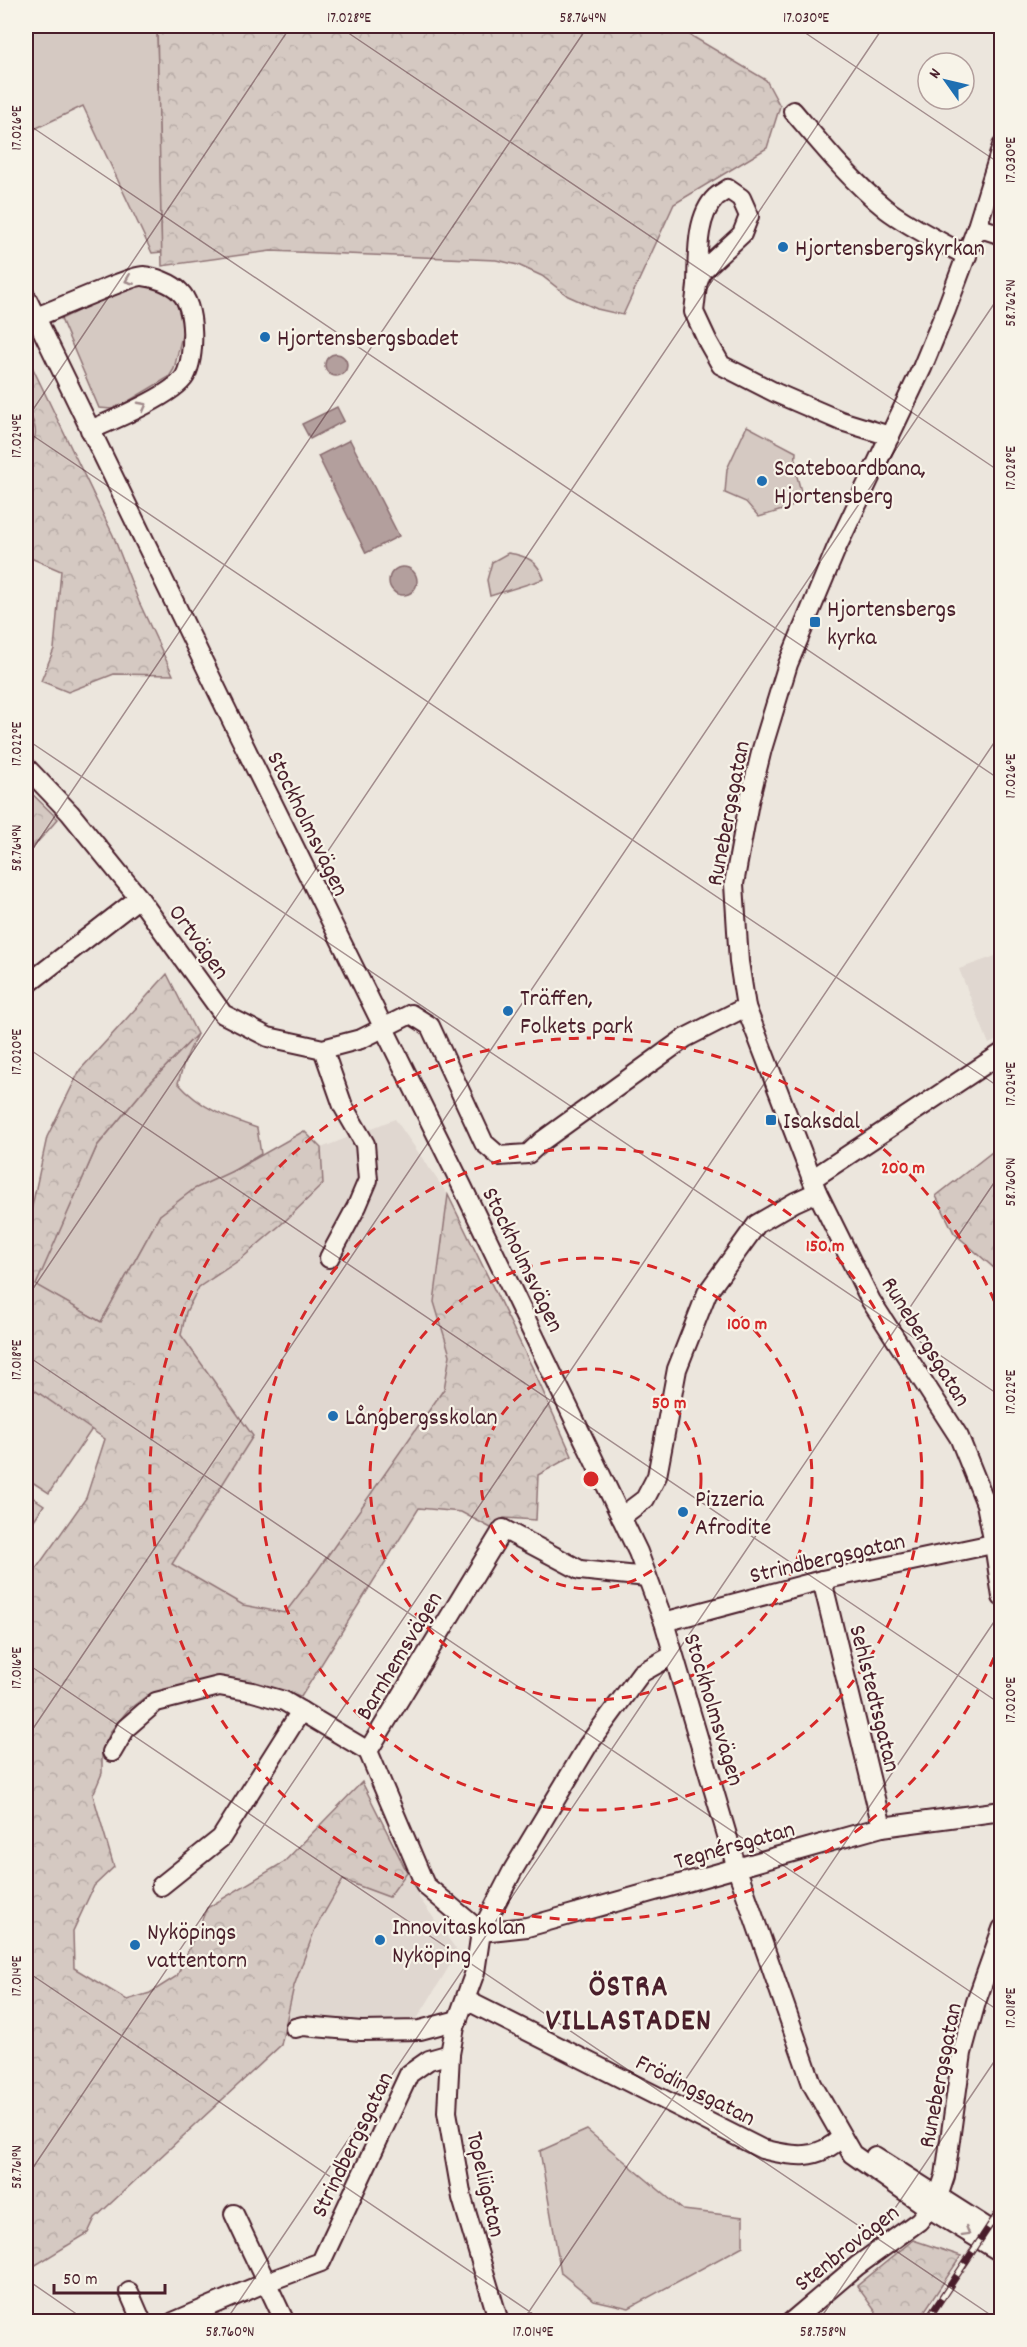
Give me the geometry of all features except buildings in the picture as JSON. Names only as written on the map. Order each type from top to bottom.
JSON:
[{"type":"street","points":[[793,111],[856,182],[887,210],[967,256]]},
{"type":"street","name":"Runebergsgatan","points":[[1002,146],[967,256],[922,368],[857,503],[788,664],[762,749],[749,802],[734,884],[739,962],[746,1007],[815,1186],[871,1301],[959,1437],[986,1504],[998,1543],[1002,1597]]},
{"type":"street","points":[[697,285],[702,271],[742,234],[749,216],[741,198],[728,189],[715,197],[703,220],[698,249],[694,312],[721,365],[776,393],[841,421],[890,436]]},
{"type":"street","points":[[977,227],[1002,235]]},
{"type":"street","points":[[36,317],[141,275],[167,283],[182,293],[192,321],[192,350],[184,377],[156,399],[90,430]]},
{"type":"street","name":"Stockholmsvägen","points":[[26,297],[522,1308],[621,1517],[664,1622],[737,1869],[799,2051],[812,2084],[842,2137]]},
{"type":"street","name":"Ortvägen","points":[[26,767],[70,813],[139,898],[223,1014],[268,1037],[322,1049],[361,1039],[411,1014],[430,1026],[484,1143],[499,1156],[528,1154],[542,1141],[685,1038],[746,1007]]},
{"type":"street","points":[[26,988],[29,983],[139,898]]},
{"type":"street","points":[[322,1049],[343,1106],[365,1144],[368,1180],[329,1258]]},
{"type":"street","points":[[621,1517],[645,1499],[657,1476],[677,1369],[707,1293],[757,1224],[795,1202],[1002,1053]]},
{"type":"street","name":"Barnhemsvägen","points":[[481,1932],[425,1885],[368,1751],[502,1529],[580,1570],[647,1576]]},
{"type":"street","name":"Strindbergsgatan","points":[[664,1622],[822,1580],[998,1543]]},
{"type":"street","name":"Sehlstedtsgatan","points":[[822,1580],[882,1827]]},
{"type":"street","points":[[450,2054],[458,2020],[474,1972],[481,1932],[513,1870],[588,1745],[641,1672],[673,1655]]},
{"type":"street","points":[[112,1752],[126,1728],[156,1702],[219,1686],[284,1701],[368,1751]]},
{"type":"street","points":[[161,1886],[221,1838],[302,1711]]},
{"type":"street","name":"Tegnérsgatan","points":[[481,1932],[527,1927],[882,1827],[1002,1811]]},
{"type":"street","name":"Runebergsgatan","points":[[934,2203],[945,2176],[962,2053],[976,2002],[1002,1929]]},
{"type":"street","name":"Frödingsgatan","points":[[466,2000],[762,2149],[807,2156],[832,2146],[842,2137]]},
{"type":"street","points":[[295,2028],[303,2026],[361,2031],[420,2030],[458,2020]]},
{"type":"street","name":"Strindbergsgatan","points":[[173,2322],[321,2262],[409,2074],[429,2060],[450,2054]]},
{"type":"street","name":"Topeliigatan","points":[[450,2054],[447,2112],[462,2198],[499,2322]]},
{"type":"street","points":[[842,2137],[858,2144],[1002,2253]]},
{"type":"street","points":[[934,2203],[1002,2237]]},
{"type":"street","name":"Stenbrovägen","points":[[791,2322],[857,2266],[919,2221],[934,2203]]},
{"type":"street","points":[[234,2214],[285,2322]]},
{"type":"street","points":[[129,2292],[142,2322]]},
{"type":"shaded area","points":[[332,354],[340,354],[347,361],[347,369],[340,376],[332,376],[325,369],[325,361]]},
{"type":"shaded area","points":[[337,407],[344,421],[310,439],[302,424]]},
{"type":"shaded area","points":[[350,440],[399,536],[366,553],[318,456]]},
{"type":"shaded area","points":[[403,567],[413,571],[417,581],[413,591],[403,595],[393,591],[389,581],[393,571]]},
{"type":"shaded area","points":[[1001,954],[1001,1038],[989,1044],[959,969]]},
{"type":"shaded area","points":[[395,1119],[448,1195],[434,1302],[450,1355],[444,1389],[286,1613],[243,1605],[172,1564],[253,1436],[181,1335],[186,1312],[199,1287],[241,1259],[285,1221],[322,1184],[321,1148]]},
{"type":"shaded area","name":"Innovitaskolan Nyköping","points":[[407,1872],[420,1899],[458,1952],[417,2019],[287,2021],[294,1986],[315,1929],[344,1880],[389,1897]]},
{"type":"green space","points":[[26,26],[157,26],[162,252],[152,253],[83,106],[26,133]]},
{"type":"green space","points":[[157,26],[675,26],[766,80],[780,106],[767,148],[674,204],[623,315],[597,309],[568,296],[542,276],[518,265],[496,260],[271,251],[162,266]]},
{"type":"green space","points":[[151,275],[178,298],[184,327],[174,369],[169,377],[127,402],[112,409],[99,408],[61,319]]},
{"type":"green space","points":[[26,354],[113,535],[139,602],[173,675],[114,674],[68,692],[41,681],[54,649],[61,571],[26,556],[26,453],[35,438],[35,426],[25,396]]},
{"type":"green space","name":"Scateboardbana, Hjortensberg","points":[[747,426],[796,452],[795,469],[803,499],[789,508],[759,517],[746,502],[725,493],[727,469]]},
{"type":"green space","points":[[508,553],[535,563],[544,579],[490,596],[487,580],[492,562]]},
{"type":"green space","points":[[26,788],[58,819],[26,855]]},
{"type":"green space","points":[[167,974],[197,1034],[147,1086],[97,1146],[36,1285],[101,1322],[160,1215],[194,1189],[237,1169],[304,1131],[321,1148],[323,1184],[241,1259],[199,1287],[186,1312],[181,1335],[253,1436],[172,1564],[243,1605],[285,1613],[317,1571],[444,1389],[450,1355],[434,1302],[448,1195],[532,1367],[572,1456],[538,1475],[536,1520],[504,1518],[491,1528],[461,1512],[419,1508],[301,1697],[226,1678],[186,1685],[148,1695],[128,1710],[111,1731],[102,1752],[102,1773],[93,1795],[114,1867],[94,1886],[73,1931],[74,1968],[127,2000],[150,1993],[177,1976],[207,1908],[284,1862],[362,1782],[407,1872],[389,1897],[343,1880],[315,1929],[294,1986],[281,2045],[95,2218],[88,2233],[26,2271],[26,1583],[86,1498],[105,1439],[26,1384],[26,1234],[47,1137],[80,1070]]},
{"type":"green space","points":[[197,1034],[178,1083],[205,1106],[257,1128],[261,1154],[160,1215],[101,1322],[35,1285],[97,1146],[147,1086]]},
{"type":"green space","points":[[1001,1145],[1001,1270],[994,1268],[954,1233],[936,1196]]},
{"type":"green space","points":[[26,1384],[92,1429],[49,1493],[26,1478]]},
{"type":"green space","points":[[26,1493],[44,1505],[26,1532]]},
{"type":"green space","points":[[587,2130],[683,2210],[743,2217],[743,2246],[629,2308],[594,2300],[561,2273],[540,2151]]},
{"type":"green space","points":[[913,2240],[961,2256],[918,2321],[880,2321],[881,2319],[857,2286]]},
{"type":"railway","points":[[926,2322],[1002,2207]]},
{"type":"place","name":"Hjortensbergskyrkan","points":[[783,247]]},
{"type":"place","name":"Hjortensbergsbadet","points":[[265,337]]},
{"type":"place","name":"Scateboardbana, Hjortensberg","points":[[762,481]]},
{"type":"place","name":"Hjortensbergs kyrka","points":[[815,622]]},
{"type":"place","name":"Träffen, Folkets park","points":[[508,1011]]},
{"type":"place","name":"Isaksdal","points":[[771,1120]]},
{"type":"place","name":"Långbergsskolan","points":[[333,1416]]},
{"type":"place","name":"Pizzeria Afrodite","points":[[683,1512]]},
{"type":"place","name":"Innovitaskolan Nyköping","points":[[380,1940]]},
{"type":"place","name":"Nyköpings vattentorn","points":[[135,1945]]},
{"type":"district","name":"ÖSTRA VILLASTADEN","points":[[629,2002]]}]
